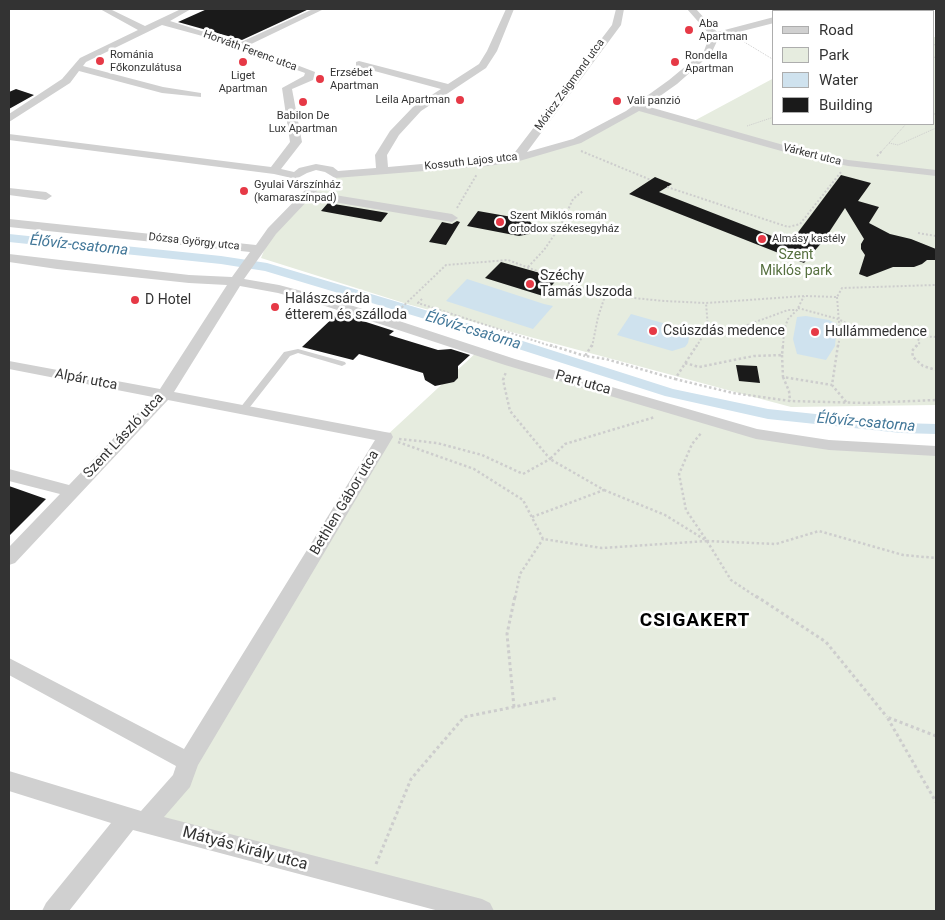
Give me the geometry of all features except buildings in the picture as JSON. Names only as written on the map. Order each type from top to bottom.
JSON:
[{"type":"street","points":[[104,9],[144,29]]},
{"type":"street","points":[[9,119],[66,81],[83,60],[187,9]]},
{"type":"street","points":[[238,46],[320,9]]},
{"type":"street","points":[[382,170],[380,155],[394,133],[417,109],[483,66],[492,51],[510,9]]},
{"type":"street","name":"Móricz Zsigmond utca","points":[[516,159],[616,24],[620,9]]},
{"type":"street","points":[[690,9],[715,35],[772,20]]},
{"type":"street","name":"Horváth Ferenc utca","points":[[160,21],[209,35],[310,72],[309,78],[287,88],[296,142],[274,171]]},
{"type":"street","name":"Kossuth Lajos utca","points":[[335,175],[516,159],[566,145],[602,129],[640,108],[708,52],[715,35]]},
{"type":"street","points":[[359,64],[450,88]]},
{"type":"street","points":[[77,67],[162,90],[197,95]]},
{"type":"street","name":"Várkert utca","points":[[640,108],[792,151],[848,163],[936,173]]},
{"type":"street","points":[[9,136],[274,171],[296,176]]},
{"type":"street","points":[[258,250],[311,190],[332,181],[335,175],[329,169],[316,168],[303,170],[296,176]]},
{"type":"street","points":[[296,176],[297,182],[311,190],[452,218]]},
{"type":"street","points":[[9,191],[46,196]]},
{"type":"street","name":"Dózsa György utca","points":[[9,223],[258,250]]},
{"type":"street","name":"Szent László utca","points":[[9,558],[164,395],[237,278],[258,250]]},
{"type":"street","points":[[9,258],[189,279],[237,278]]},
{"type":"street","name":"Part utca","points":[[237,278],[327,302],[468,350],[756,434],[829,445],[936,451]]},
{"type":"street","name":"Alpár utca","points":[[9,365],[164,395]]},
{"type":"street","name":"Bethlen Gábor utca","points":[[54,911],[137,820],[182,780],[188,762],[385,437],[164,395]]},
{"type":"street","points":[[9,475],[73,492]]},
{"type":"street","points":[[9,666],[188,762]]},
{"type":"street","name":"Mátyás király utca","points":[[9,781],[137,820],[482,911]]},
{"type":"lane","points":[[243,410],[287,354],[298,351],[342,364]]},
{"type":"path","points":[[727,31],[772,59]]},
{"type":"path","points":[[729,132],[772,118]]},
{"type":"path","points":[[874,160],[905,125]]},
{"type":"path","points":[[889,143],[898,145],[936,128]]},
{"type":"path","points":[[566,145],[650,180]]},
{"type":"path","points":[[452,218],[484,163]]},
{"type":"path","points":[[667,187],[788,227],[800,224],[848,163]]},
{"type":"path","points":[[528,266],[544,250],[561,225],[573,199],[583,191]]},
{"type":"path","points":[[918,233],[936,236]]},
{"type":"path","points":[[399,311],[446,264],[508,260],[582,288],[664,301],[706,303],[741,298],[837,297]]},
{"type":"path","points":[[832,386],[840,335],[837,297],[842,288],[936,285]]},
{"type":"path","points":[[585,356],[592,346],[598,317],[606,293]]},
{"type":"path","points":[[790,401],[789,391],[782,377],[784,330],[788,318],[798,309],[804,296]]},
{"type":"path","points":[[422,299],[418,303],[498,330],[585,356],[606,359],[733,393],[790,401],[847,403],[936,400]]},
{"type":"path","points":[[675,378],[708,328],[706,303]]},
{"type":"path","points":[[708,328],[722,331],[739,328],[788,310],[798,309],[838,319],[854,327],[877,332],[916,337],[936,337]]},
{"type":"path","points":[[916,337],[920,342],[912,351],[913,357],[923,366],[936,370]]},
{"type":"path","points":[[685,363],[699,367],[754,356],[782,355]]},
{"type":"path","points":[[510,362],[503,380],[510,411],[550,460],[604,490],[665,515],[707,541]]},
{"type":"path","points":[[782,377],[832,386],[847,403]]},
{"type":"path","points":[[385,437],[446,445],[482,455],[523,474],[550,460],[565,444],[678,411]]},
{"type":"path","points":[[711,420],[692,444],[679,474],[686,510],[731,580],[826,642],[887,717],[936,802]]},
{"type":"path","points":[[385,437],[474,469],[523,500],[543,539]]},
{"type":"path","points":[[532,517],[604,490]]},
{"type":"path","points":[[543,539],[602,548],[707,541],[776,544],[819,531],[903,555],[936,558]]},
{"type":"path","points":[[514,707],[506,634],[520,574],[543,539]]},
{"type":"path","points":[[369,881],[411,779],[464,717],[558,698]]},
{"type":"path","points":[[887,717],[936,736]]},
{"type":"green space","name":"Szent Miklós park","points":[[936,37],[936,405],[791,407],[407,304],[261,258],[272,231],[314,187],[332,181],[335,175],[488,163],[553,149],[640,108],[692,122],[772,79],[772,125],[935,125]]},
{"type":"green space","points":[[478,351],[756,434],[829,445],[936,451],[936,911],[482,911],[145,822],[385,437]]},
{"type":"water","points":[[467,279],[553,306],[533,329],[446,301]]},
{"type":"water","name":"Csúszdás medence","points":[[631,314],[684,329],[689,338],[688,343],[685,347],[672,351],[617,335]]},
{"type":"water","name":"Hullámmedence","points":[[806,316],[829,320],[837,324],[835,346],[826,360],[797,354],[793,339],[797,317]]},
{"type":"waterway","name":"Élővíz-csatorna","points":[[9,238],[221,260],[267,267],[430,316],[670,393],[768,414],[901,428],[936,429]]},
{"type":"place","name":"Aba Apartman","points":[[689,30]]},
{"type":"place","name":"Románia Főkonzulátusa","points":[[100,61]]},
{"type":"place","name":"Liget Apartman","points":[[243,62]]},
{"type":"place","name":"Rondella Apartman","points":[[675,62]]},
{"type":"place","name":"Erzsébet Apartman","points":[[320,79]]},
{"type":"place","name":"Leila Apartman","points":[[460,100]]},
{"type":"place","name":"Vali panzió","points":[[617,101]]},
{"type":"place","name":"Babilon De Lux Apartman","points":[[303,102]]},
{"type":"place","name":"Gyulai Várszínház (kamaraszínpad)","points":[[244,191]]},
{"type":"place","name":"Szent Miklós román ortodox székesegyház","points":[[500,222]]},
{"type":"place","name":"Almásy kastély","points":[[762,239]]},
{"type":"place","name":"Széchy Tamás Uszoda","points":[[530,284]]},
{"type":"place","name":"D Hotel","points":[[135,300]]},
{"type":"place","name":"Halászcsárda étterem és szálloda","points":[[275,307]]},
{"type":"place","name":"Csúszdás medence","points":[[653,331]]},
{"type":"place","name":"Hullámmedence","points":[[815,332]]},
{"type":"district","name":"CSIGAKERT","points":[[695,621]]}]
